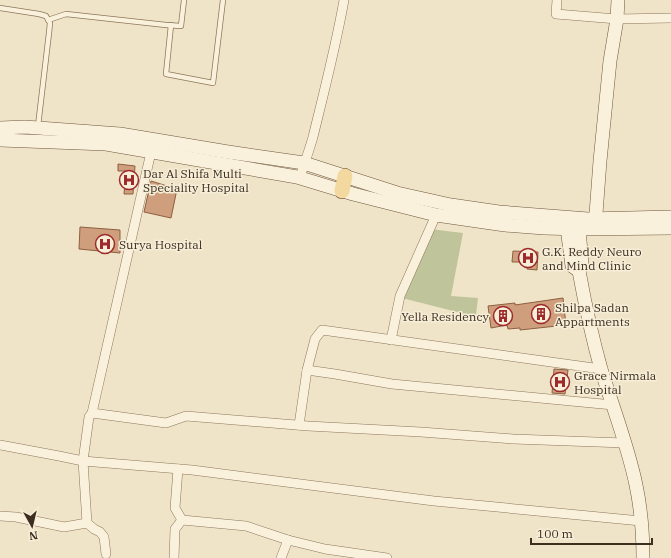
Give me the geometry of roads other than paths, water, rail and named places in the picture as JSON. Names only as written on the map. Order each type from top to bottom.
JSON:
[{"type":"main road","points":[[595,224],[610,61],[617,19],[618,0]]},
{"type":"main road","points":[[0,128],[25,127],[37,135],[106,144],[300,178],[343,183],[397,193],[451,206],[499,212],[588,219],[595,224],[671,228]]},
{"type":"main road","points":[[0,140],[37,135],[120,134],[304,163],[343,183],[436,215],[505,225],[573,229],[595,224],[671,217]]},
{"type":"main road","points":[[573,229],[582,264],[579,271],[587,316],[601,369],[625,443],[636,486],[643,533],[643,558]]},
{"type":"street","points":[[300,178],[312,139],[340,25],[344,0]]},
{"type":"street","points":[[557,0],[556,14],[617,19],[671,18]]},
{"type":"street","points":[[106,557],[104,537],[88,523],[83,462],[89,417],[92,413],[151,152]]},
{"type":"street","points":[[391,340],[400,296],[436,215]]},
{"type":"street","points":[[299,425],[307,370],[315,339],[322,330],[601,369]]},
{"type":"street","points":[[307,370],[392,384],[613,405]]},
{"type":"street","points":[[92,413],[166,423],[186,416],[513,439],[625,443]]},
{"type":"street","points":[[0,445],[83,462],[178,469],[245,476],[434,501],[641,521]]},
{"type":"street","points":[[178,469],[175,508],[182,520]]},
{"type":"street","points":[[0,516],[64,527],[88,523]]},
{"type":"street","points":[[182,520],[246,526],[288,540],[325,549],[387,558]]},
{"type":"street","points":[[174,558],[175,529],[182,520]]},
{"type":"street","points":[[281,558],[288,540]]},
{"type":"lane","points":[[48,20],[66,14],[181,26],[184,0]]},
{"type":"lane","points":[[171,26],[166,74],[213,83],[223,0]]},
{"type":"lane","points":[[0,8],[46,16],[50,23],[37,135]]},
{"type":"place","name":"Dar Al Shifa Multi Speciality Hospital","points":[[129,180]]},
{"type":"place","name":"Surya Hospital","points":[[105,244]]},
{"type":"place","name":"G.K. Reddy Neuro and Mind Clinic","points":[[528,258]]},
{"type":"place","name":"Shilpa Sadan Appartments","points":[[541,314]]},
{"type":"place","name":"Yella Residency","points":[[503,316]]},
{"type":"place","name":"Grace Nirmala Hospital","points":[[560,382]]}]
